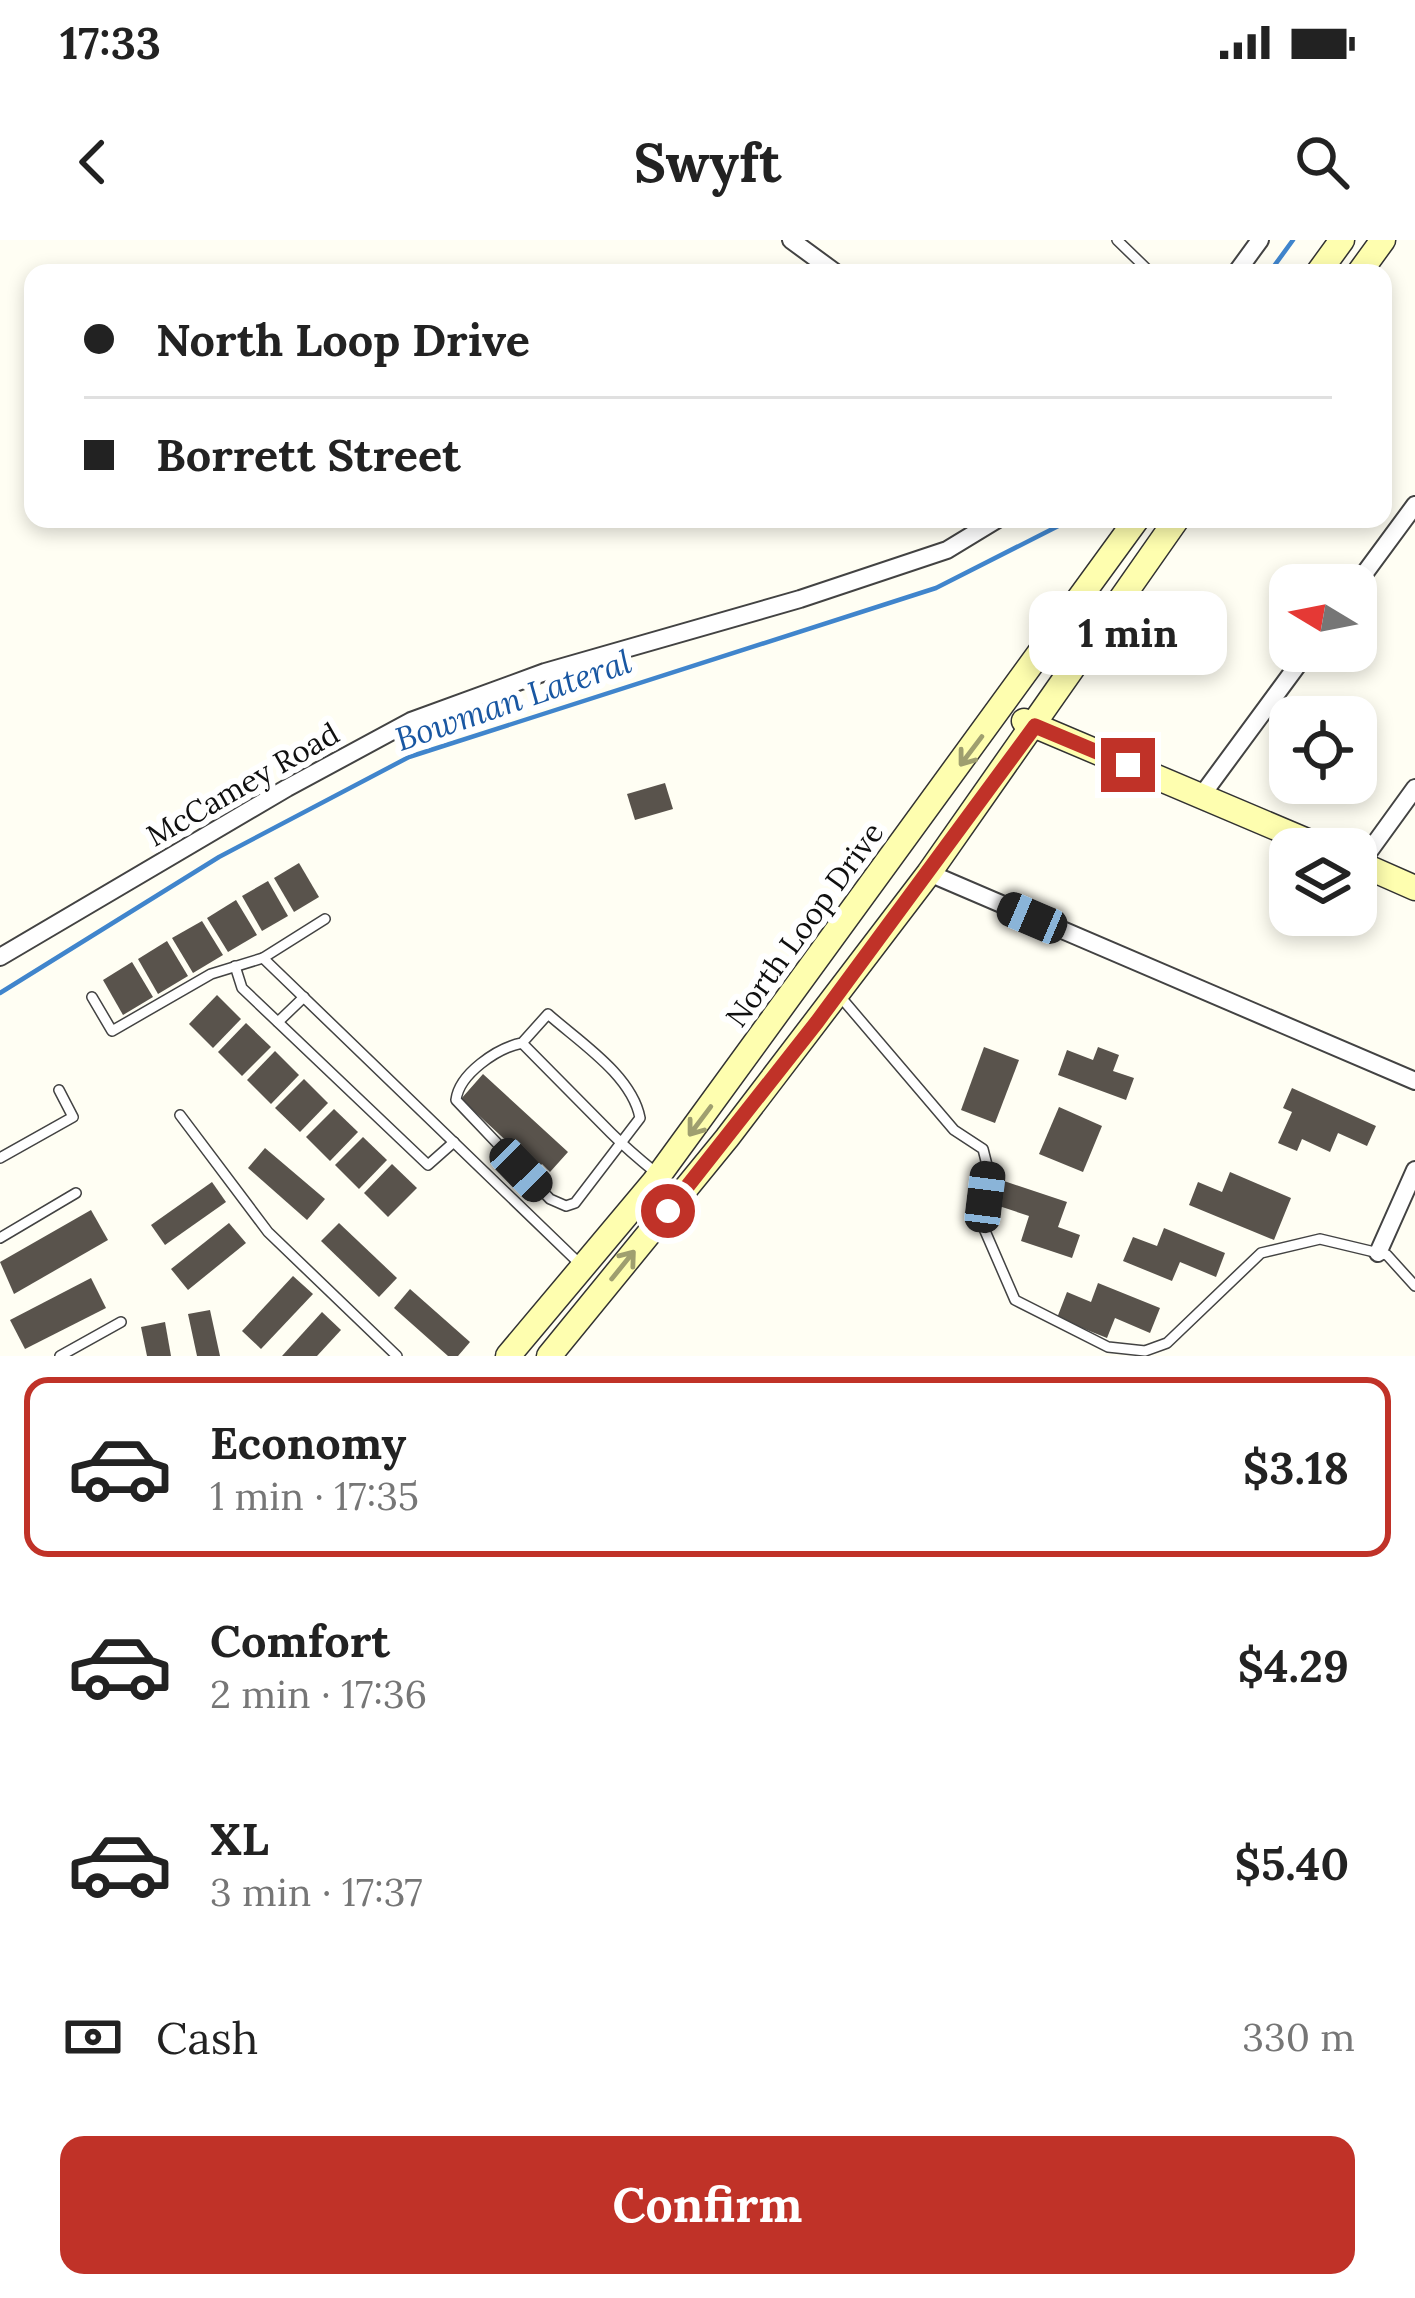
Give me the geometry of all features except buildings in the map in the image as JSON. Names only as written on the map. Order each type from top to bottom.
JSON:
[{"type":"main road","name":"North Loop Drive","points":[[508,1356],[659,1175],[1131,528]]},
{"type":"main road","points":[[550,1356],[764,1091],[929,873],[1172,528]]},
{"type":"main road","points":[[1002,710],[1278,828]]},
{"type":"main road","points":[[1377,871],[1415,888]]},
{"type":"main road","points":[[740,1067],[764,1091]]},
{"type":"street","points":[[791,240],[824,264]]},
{"type":"street","points":[[1371,564],[1415,505]]},
{"type":"street","name":"McCamey Road","points":[[0,957],[286,788],[411,721],[545,672],[800,599],[947,550],[983,528]]},
{"type":"street","points":[[1202,795],[1293,672]]},
{"type":"street","points":[[1377,838],[1415,788]]},
{"type":"street","points":[[929,873],[1415,1081]]},
{"type":"street","points":[[1378,1252],[1415,1170]]},
{"type":"lane","points":[[1117,240],[1142,264]]},
{"type":"lane","points":[[92,997],[112,1031],[211,974],[263,958],[325,919]]},
{"type":"lane","points":[[263,958],[583,1267]]},
{"type":"lane","points":[[235,966],[242,988],[428,1165],[454,1142]]},
{"type":"lane","points":[[838,994],[954,1130],[983,1149],[988,1169],[982,1224],[1015,1300],[1108,1347],[1145,1351],[1167,1343],[1261,1253],[1320,1240],[1378,1252],[1387,1255],[1415,1286]]},
{"type":"lane","points":[[278,1022],[304,998]]},
{"type":"lane","points":[[548,1014],[612,1072],[632,1095],[640,1118],[575,1203],[566,1206],[550,1199],[457,1100],[456,1092],[474,1071],[507,1046],[522,1043],[548,1014]]},
{"type":"lane","points":[[522,1043],[659,1175]]},
{"type":"lane","points":[[0,1158],[73,1117],[59,1090]]},
{"type":"lane","points":[[180,1115],[268,1232],[397,1356]]},
{"type":"lane","points":[[0,1238],[76,1193]]},
{"type":"lane","points":[[60,1356],[121,1322]]},
{"type":"waterway","name":"Bowman Lateral","points":[[1276,264],[1293,240]]},
{"type":"waterway","name":"Bowman Lateral","points":[[0,993],[219,857],[409,757],[936,588],[1054,528]]},
{"type":"route","points":[[668,1211],[817,1022],[1035,726],[1128,765]]}]
